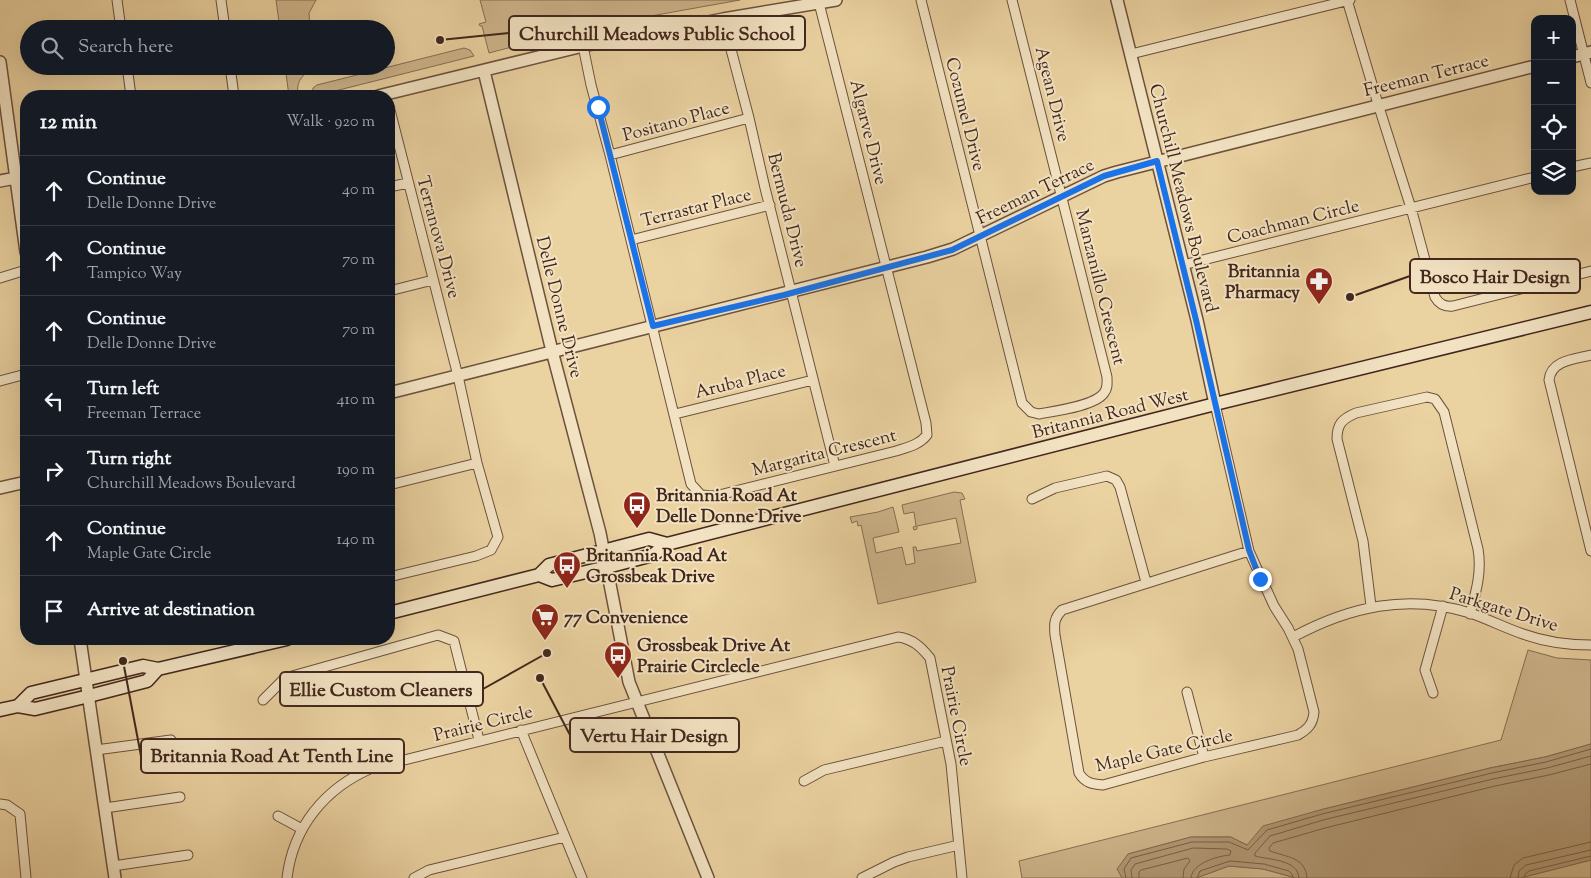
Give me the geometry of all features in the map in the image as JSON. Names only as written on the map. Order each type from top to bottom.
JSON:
[{"type":"main road","name":"Britannia Road West","points":[[395,612],[539,576],[552,580],[607,567],[653,555],[667,544],[1215,404],[1591,312]]},
{"type":"main road","name":"Britannia Road West","points":[[539,576],[549,565],[649,539],[667,544]]},
{"type":"main road","points":[[18,706],[31,694],[86,680],[143,666],[158,669],[261,645]]},
{"type":"main road","points":[[0,710],[18,706],[35,709],[147,681],[158,669]]},
{"type":"street","points":[[117,0],[120,20]]},
{"type":"street","points":[[221,0],[224,20]]},
{"type":"street","points":[[395,95],[583,46],[723,19],[836,0]]},
{"type":"street","name":"Cozumel Drive","points":[[921,0],[980,237]]},
{"type":"street","name":"Agean Drive","points":[[1012,0],[1062,196]]},
{"type":"street","name":"Churchill Meadows Boulevard","points":[[1117,0],[1183,265],[1215,404]]},
{"type":"street","points":[[1131,54],[1348,0],[1438,303],[1452,306],[1591,271]]},
{"type":"street","points":[[1570,0],[1582,54],[1591,83]]},
{"type":"street","name":"Algarve Drive","points":[[819,3],[887,268]]},
{"type":"street","name":"Bermuda Drive","points":[[723,19],[835,466]]},
{"type":"street","points":[[583,46],[591,85],[653,326]]},
{"type":"street","points":[[0,62],[1,81],[20,172]]},
{"type":"street","name":"Freeman Terrace","points":[[395,392],[952,250],[1104,176],[1378,104],[1531,67]]},
{"type":"street","name":"Delle Donne Drive","points":[[484,71],[552,351],[604,551],[626,668],[636,701],[708,878]]},
{"type":"street","points":[[128,75],[130,90]]},
{"type":"street","points":[[231,75],[233,90]]},
{"type":"street","name":"Positano Place","points":[[610,155],[749,118]]},
{"type":"street","name":"Terranova Drive","points":[[395,135],[458,376],[477,463],[498,537],[491,550],[476,556],[395,576]]},
{"type":"street","points":[[1576,166],[1591,163]]},
{"type":"street","points":[[0,181],[20,177]]},
{"type":"street","name":"Coachman Circle","points":[[1183,265],[1531,178]]},
{"type":"street","points":[[395,186],[408,183]]},
{"type":"street","name":"Manzanillo Crescent","points":[[980,237],[1022,402],[1026,408],[1031,412],[1040,414],[1093,402],[1105,393],[1108,386],[1107,378],[1062,196]]},
{"type":"street","name":"Terrastar Place","points":[[631,240],[770,205]]},
{"type":"street","name":"Margarita Crescent","points":[[653,326],[691,484],[701,495],[715,496],[916,445],[927,435],[926,423],[887,268]]},
{"type":"street","points":[[0,278],[20,272]]},
{"type":"street","points":[[395,289],[433,280]]},
{"type":"street","points":[[1591,355],[1561,362],[1550,373],[1549,380],[1591,551]]},
{"type":"street","points":[[0,381],[20,376]]},
{"type":"street","name":"Aruba Place","points":[[675,414],[813,380]]},
{"type":"street","points":[[1371,606],[1363,541],[1336,439],[1336,431],[1338,424],[1356,413],[1427,398],[1435,399],[1444,412],[1478,549],[1480,563],[1479,580],[1470,614]]},
{"type":"street","name":"Maple Gate Circle","points":[[1215,404],[1249,550],[1274,606],[1293,636],[1298,649],[1314,712],[1313,722],[1298,735],[1204,757],[1103,784],[1092,784],[1083,779],[1079,773],[1054,635],[1054,623],[1057,615],[1062,610],[1249,550]]},
{"type":"street","points":[[395,484],[477,463]]},
{"type":"street","points":[[1032,499],[1056,488],[1107,476],[1116,480],[1120,487],[1146,582]]},
{"type":"street","points":[[0,488],[20,483]]},
{"type":"street","name":"Parkgate Drive","points":[[1293,636],[1319,623],[1371,606],[1405,603],[1443,606],[1547,641],[1569,645],[1591,645]]},
{"type":"street","points":[[1433,693],[1425,670],[1443,606]]},
{"type":"street","points":[[263,700],[286,678],[438,635],[454,641],[479,740]]},
{"type":"street","name":"Prairie Circle","points":[[287,878],[292,854],[302,829],[320,804],[338,787],[354,776],[379,766],[898,637],[906,638],[920,645],[930,658],[951,764],[962,878]]},
{"type":"street","points":[[81,645],[115,878]]},
{"type":"street","points":[[1187,692],[1204,757]]},
{"type":"street","points":[[521,730],[582,878]]},
{"type":"street","points":[[96,750],[171,740]]},
{"type":"street","points":[[804,781],[824,770],[946,741]]},
{"type":"street","points":[[105,808],[180,797]]},
{"type":"street","points":[[0,804],[7,805],[20,814],[26,878]]},
{"type":"street","points":[[278,816],[302,829]]},
{"type":"street","points":[[414,878],[429,870],[565,837]]},
{"type":"street","points":[[862,878],[908,857],[959,845]]},
{"type":"street","points":[[114,866],[188,855]]},
{"type":"shaded area","points":[[276,0],[316,0],[309,13],[309,20],[279,20]]},
{"type":"shaded area","points":[[480,0],[740,0],[584,28],[489,53],[482,26],[479,24],[486,22]]},
{"type":"shaded area","points":[[464,48],[470,50],[474,56],[339,90],[313,90],[317,85],[357,75],[395,75],[395,65]]},
{"type":"shaded area","points":[[286,75],[304,75],[299,82],[298,90],[288,90]]},
{"type":"shaded area","points":[[954,492],[962,493],[965,499],[960,500],[976,582],[878,604],[861,525],[858,526],[857,521],[852,523],[850,517],[893,507],[899,532],[873,538],[876,553],[902,547],[906,565],[915,563],[913,547],[916,547],[917,551],[961,543],[956,518],[917,526],[917,529],[914,530],[913,527],[916,526],[914,512],[904,514],[902,505]]},
{"type":"shaded area","points":[[1528,650],[1557,658],[1591,660],[1591,744],[1545,757],[1490,768],[1320,810],[1247,845],[1230,837],[1191,837],[1128,854],[1118,869],[1122,878],[1022,878],[1019,861],[1501,740]]},
{"type":"shaded area","points":[[1591,860],[1591,878],[1520,878]]},
{"type":"shaded area","points":[[1229,866],[1263,869],[1296,878],[1196,878]]},
{"type":"water","points":[[1591,744],[1591,860],[1520,878],[1296,878],[1263,869],[1229,866],[1196,878],[1122,878],[1117,869],[1128,854],[1191,837],[1231,837],[1247,845],[1263,826],[1320,810],[1490,768],[1545,757]]},
{"type":"place","name":"Churchill Meadows Public School","points":[[440,40]]},
{"type":"place","name":"Bosco Hair Design","points":[[1350,297]]},
{"type":"place","name":"Britannia Pharmacy","points":[[1319,305]]},
{"type":"place","name":"Britannia Road At Delle Donne Drive","points":[[637,529]]},
{"type":"place","name":"Britannia Road At Grossbeak Drive","points":[[567,589]]},
{"type":"place","name":"77 Convenience","points":[[545,641]]},
{"type":"place","name":"Ellie Custom Cleaners","points":[[547,653]]},
{"type":"place","name":"Britannia Road At Tenth Line","points":[[123,661]]},
{"type":"place","name":"Vertu Hair Design","points":[[540,678]]},
{"type":"place","name":"Grossbeak Drive At Prairie Circlecle","points":[[618,679]]},
{"type":"route","points":[[598,107],[653,326],[784,295],[952,250],[1104,176],[1157,161],[1249,550],[1260,579]]}]
